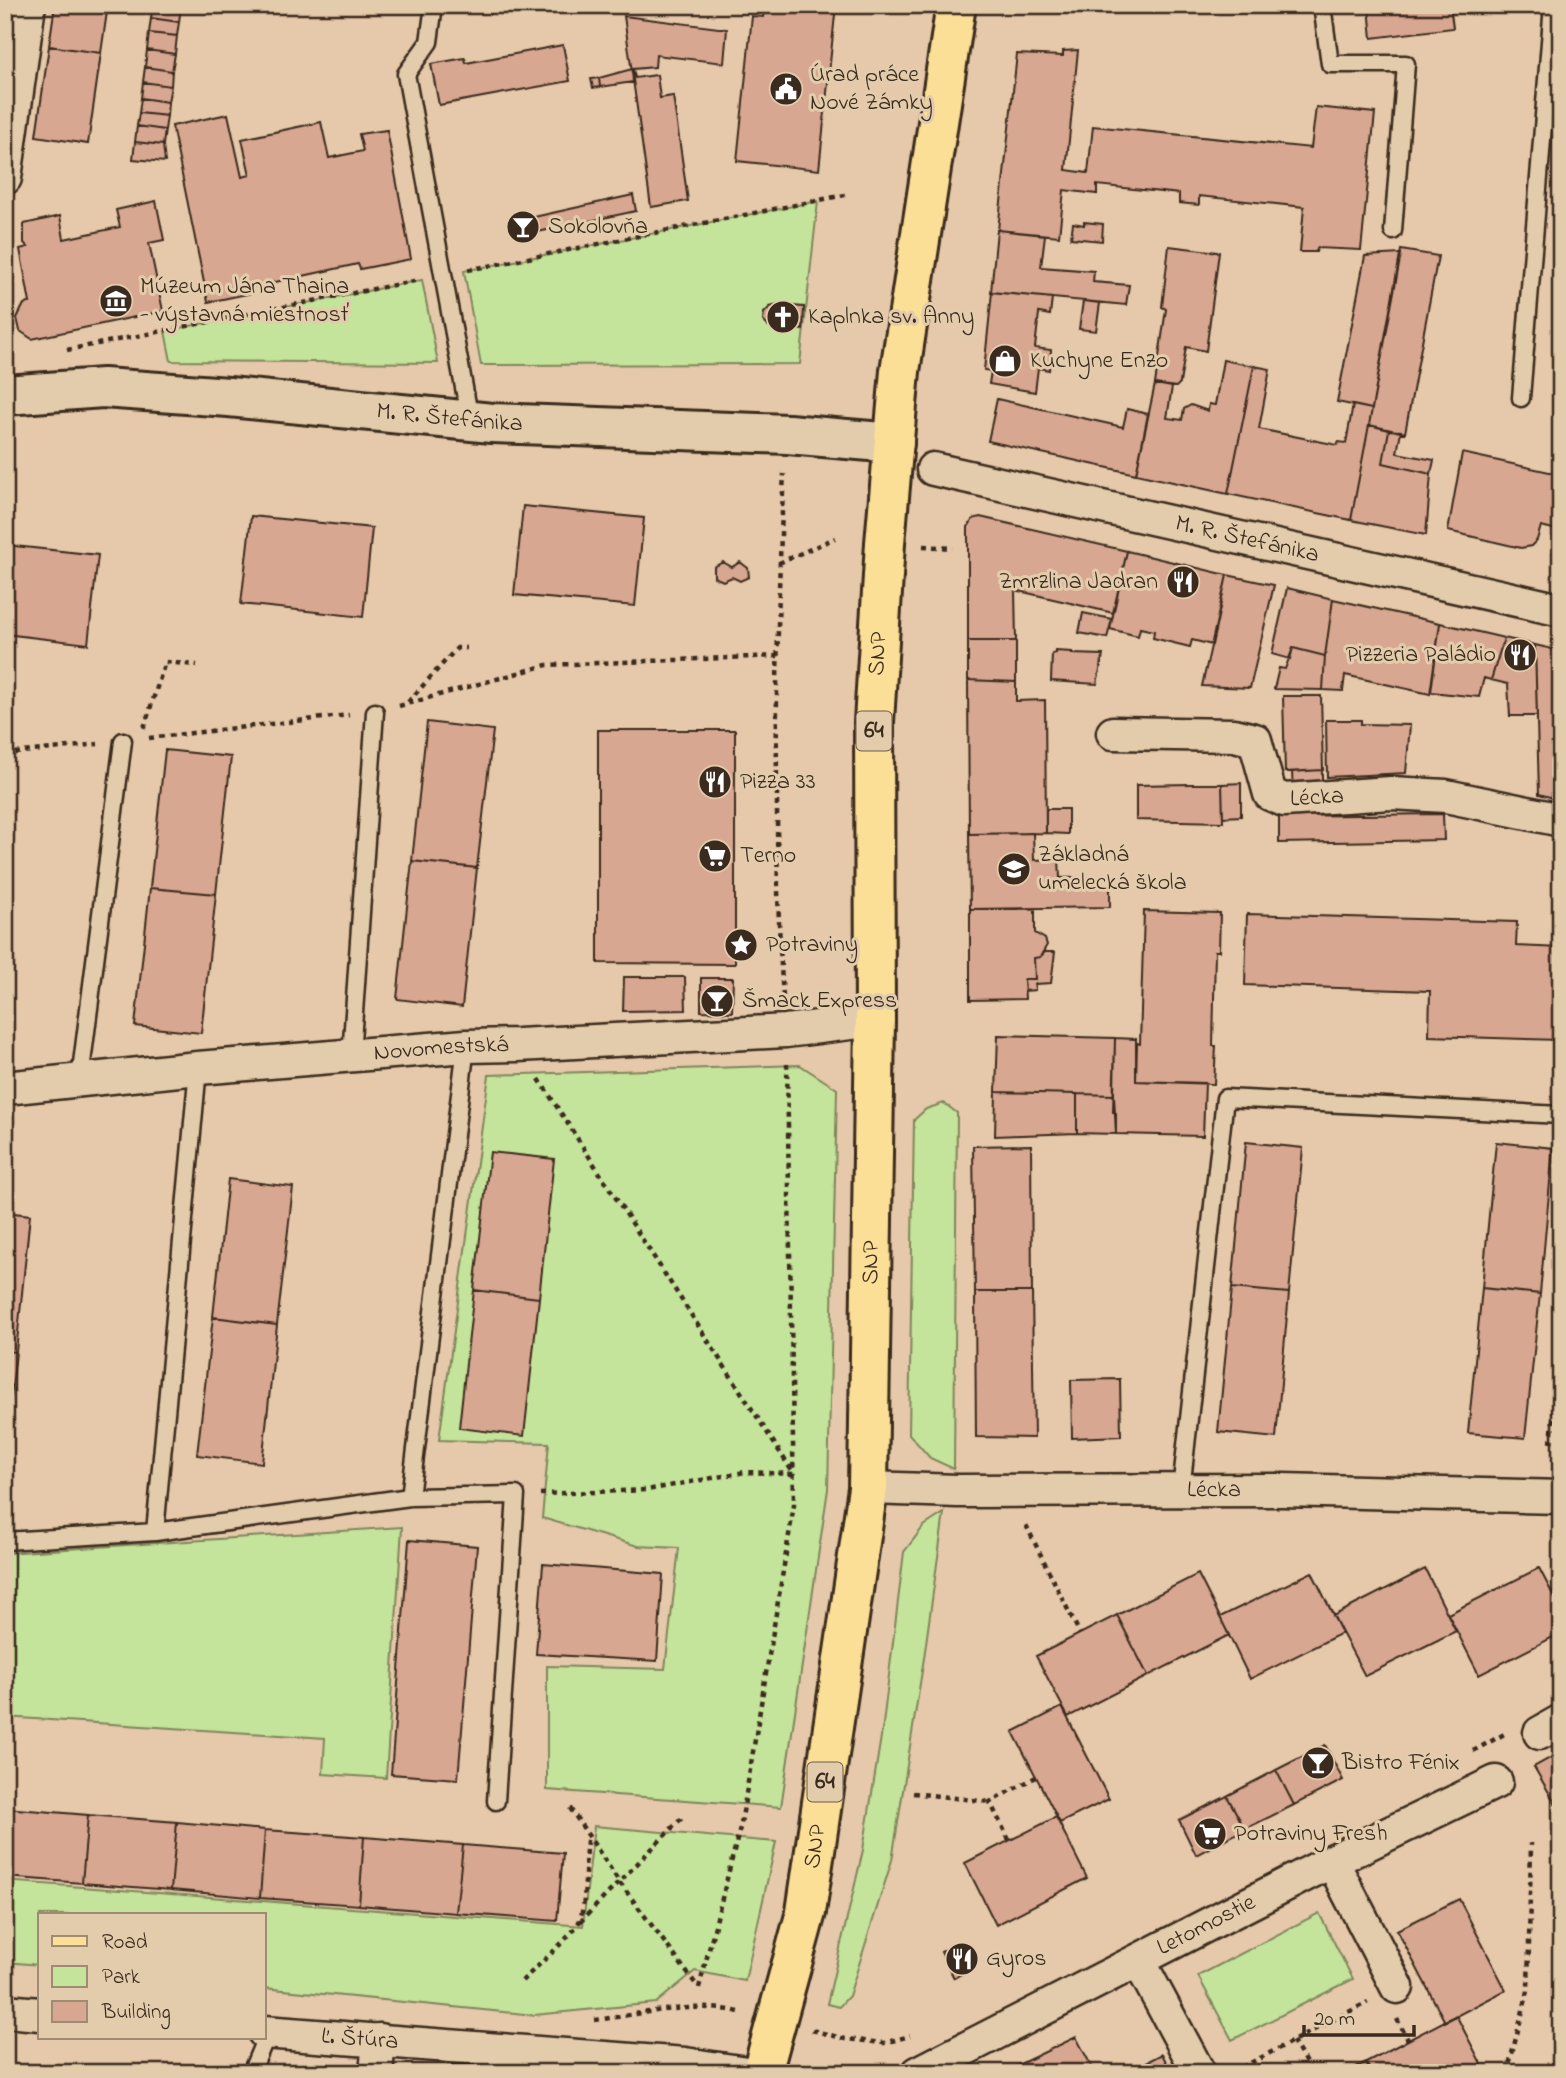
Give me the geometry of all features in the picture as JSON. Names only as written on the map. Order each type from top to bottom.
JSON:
[{"type":"main road","name":"64","points":[[894,443],[900,371],[956,5]]},
{"type":"main road","name":"SNP","points":[[762,2073],[806,1912],[868,1488],[875,1020],[874,722],[894,443]]},
{"type":"street","points":[[5,178],[29,5]]},
{"type":"street","name":"M. R. Štefánika","points":[[5,395],[103,388],[229,397],[471,421],[788,435],[894,443]]},
{"type":"street","name":"M. R. Štefánika","points":[[933,470],[1561,610]]},
{"type":"street","name":"Lécka","points":[[1113,733],[1234,734],[1255,740],[1270,794],[1283,800],[1391,793],[1446,796],[1561,820]]},
{"type":"street","name":"Novomestská","points":[[5,1088],[198,1068],[466,1046],[786,1031],[875,1020]]},
{"type":"street","name":"Lécka","points":[[868,1488],[958,1491],[1282,1490],[1561,1497]]},
{"type":"street","name":"Letomostie","points":[[918,2073],[1332,1861],[1496,1782]]},
{"type":"street","points":[[1332,1861],[1396,1987]]},
{"type":"street","points":[[1139,1961],[1199,2073]]},
{"type":"street","points":[[5,2011],[38,2014]]},
{"type":"street","name":"Ľ. Štúra","points":[[266,2032],[379,2040],[547,2063],[685,2064],[747,2073]]},
{"type":"street","points":[[376,2073],[379,2040]]},
{"type":"lane","points":[[434,5],[429,42],[406,74],[471,421]]},
{"type":"lane","points":[[1322,5],[1330,64],[1406,64],[1393,231]]},
{"type":"lane","points":[[1521,398],[1553,5]]},
{"type":"lane","points":[[351,1056],[375,712]]},
{"type":"lane","points":[[80,1079],[123,741]]},
{"type":"lane","points":[[410,1497],[466,1046]]},
{"type":"lane","points":[[155,1532],[198,1068]]},
{"type":"lane","points":[[1181,1490],[1225,1098],[1561,1115]]},
{"type":"lane","points":[[5,1541],[155,1532],[410,1497],[516,1494],[496,1801]]},
{"type":"lane","points":[[251,2073],[263,2039]]},
{"type":"path","points":[[570,1808],[620,1883],[699,1988],[741,1824],[794,1505],[786,1031],[778,935],[779,563],[784,474]]},
{"type":"path","points":[[779,563],[835,538]]},
{"type":"path","points":[[918,546],[954,548]]},
{"type":"path","points":[[406,704],[457,648],[467,648]]},
{"type":"path","points":[[197,665],[165,662],[141,739],[375,712],[547,665],[778,656]]},
{"type":"path","points":[[5,754],[123,741]]},
{"type":"path","points":[[518,1045],[793,1474]]},
{"type":"path","points":[[1551,1443],[1561,1341]]},
{"type":"path","points":[[516,1494],[647,1490],[745,1472],[793,1474]]},
{"type":"path","points":[[1024,1522],[1080,1633]]},
{"type":"path","points":[[913,1793],[990,1802],[1036,1777]]},
{"type":"path","points":[[990,1802],[1009,1840]]},
{"type":"path","points":[[522,1980],[682,1818]]},
{"type":"path","points":[[578,1925],[585,1888],[588,1835]]},
{"type":"path","points":[[1507,2073],[1528,1991],[1531,1843]]},
{"type":"path","points":[[1232,2073],[1396,1987]]},
{"type":"path","points":[[1293,2041],[1312,2073]]},
{"type":"green space","points":[[818,201],[800,364],[481,365],[464,271]]},
{"type":"green space","points":[[422,280],[438,363],[171,361],[165,331]]},
{"type":"green space","points":[[800,1065],[837,1089],[828,1489],[781,1807],[547,1790],[547,1666],[665,1669],[679,1548],[638,1546],[542,1518],[549,1443],[439,1440],[489,1075]]},
{"type":"green space","points":[[944,1103],[957,1113],[954,1469],[930,1458],[909,1434],[914,1120],[926,1109]]},
{"type":"green space","points":[[944,1513],[892,1860],[849,1996],[839,2007],[827,2004],[863,1850],[883,1724],[904,1552],[924,1526]]},
{"type":"green space","points":[[402,1527],[386,1778],[323,1774],[325,1738],[5,1717],[5,1553]]},
{"type":"green space","points":[[594,1826],[776,1842],[745,1981],[695,1971],[656,2003],[534,2015],[266,1988],[266,1913],[38,1913],[38,1965],[5,1962],[5,1881],[583,1926]]},
{"type":"green space","points":[[1319,1913],[1353,1979],[1232,2040],[1198,1976]]},
{"type":"building","points":[[55,5],[108,5],[101,53],[49,46]]},
{"type":"building","points":[[153,5],[181,6],[179,22],[151,18]]},
{"type":"building","name":"Úrad práce Nové Zámky","points":[[765,5],[836,5],[819,170],[737,161],[752,16],[763,17]]},
{"type":"building","points":[[1393,5],[1450,5],[1453,28],[1372,38],[1369,8]]},
{"type":"building","points":[[624,16],[727,29],[724,63],[656,55],[655,67],[633,69],[635,78],[657,75],[660,98],[673,96],[688,201],[651,207]]},
{"type":"building","points":[[151,18],[179,22],[177,36],[149,33]]},
{"type":"building","points":[[149,33],[177,36],[175,54],[147,50]]},
{"type":"building","points":[[563,45],[570,81],[439,105],[431,64],[465,58],[466,63]]},
{"type":"building","points":[[49,46],[101,53],[88,144],[36,136]]},
{"type":"building","points":[[147,50],[175,54],[172,71],[145,67]]},
{"type":"building","points":[[1078,50],[1066,170],[1088,173],[1093,126],[1311,148],[1316,107],[1375,113],[1361,250],[1317,248],[1316,252],[1300,252],[1304,207],[1199,196],[1199,205],[1179,203],[1179,194],[1097,185],[1097,194],[1064,190],[1059,236],[998,230],[1017,54],[1063,56],[1063,51]]},
{"type":"building","points":[[145,67],[172,71],[171,86],[143,82]]},
{"type":"building","points":[[632,69],[633,82],[600,87],[599,78]]},
{"type":"building","points":[[599,78],[600,87],[593,88],[591,79]]},
{"type":"building","points":[[143,82],[171,86],[168,102],[141,98]]},
{"type":"building","points":[[141,98],[168,102],[167,116],[139,113]]},
{"type":"building","points":[[139,113],[167,116],[165,130],[137,126]]},
{"type":"building","points":[[228,114],[242,177],[250,175],[242,139],[321,122],[329,158],[363,151],[359,134],[387,130],[411,259],[360,269],[358,264],[252,287],[252,293],[208,302],[172,126]]},
{"type":"building","points":[[137,126],[165,130],[163,145],[135,142]]},
{"type":"building","points":[[135,142],[163,145],[165,162],[133,159]]},
{"type":"building","points":[[633,195],[636,211],[519,236],[516,221]]},
{"type":"building","points":[[156,201],[164,240],[149,243],[163,311],[32,339],[20,331],[17,318],[24,304],[30,303],[20,249],[28,247],[24,243],[24,224],[60,216],[64,239],[120,227],[116,210]]},
{"type":"building","points":[[1084,222],[1103,224],[1102,241],[1071,238],[1073,223],[1084,225]]},
{"type":"building","points":[[997,230],[1045,235],[1041,267],[1094,271],[1093,282],[1129,285],[1126,305],[991,292]]},
{"type":"building","points":[[1169,246],[1219,252],[1206,351],[1186,347],[1180,383],[1176,387],[1155,384],[1166,309],[1162,307]]},
{"type":"building","points":[[1401,250],[1438,256],[1405,433],[1369,425]]},
{"type":"building","points":[[1401,254],[1372,409],[1337,402],[1365,256]]},
{"type":"building","points":[[992,292],[1052,298],[1050,315],[1039,313],[1035,348],[1051,350],[1049,370],[1038,368],[1035,392],[989,384],[991,371],[984,370]]},
{"type":"building","points":[[1083,301],[1100,303],[1096,331],[1079,329]]},
{"type":"building","name":"Kaplnka sv. Anny","points":[[770,307],[804,307],[803,330],[768,326],[763,321],[764,313]]},
{"type":"building","points":[[1223,360],[1254,366],[1228,494],[1136,474],[1155,384],[1172,387],[1167,418],[1182,420],[1184,409],[1191,405],[1208,411],[1209,404],[1215,405]]},
{"type":"building","points":[[1254,366],[1270,369],[1259,429],[1337,445],[1339,442],[1346,443],[1353,405],[1372,409],[1351,520],[1228,494]]},
{"type":"building","points":[[997,399],[1123,427],[1127,409],[1148,414],[1136,474],[988,441]]},
{"type":"building","points":[[1369,425],[1389,430],[1383,463],[1431,474],[1426,535],[1351,520]]},
{"type":"building","points":[[1389,430],[1401,431],[1397,453],[1434,460],[1431,474],[1383,463]]},
{"type":"building","points":[[1462,453],[1554,473],[1561,471],[1561,531],[1541,526],[1537,540],[1531,546],[1521,548],[1448,531]]},
{"type":"building","points":[[523,506],[644,518],[635,606],[514,595]]},
{"type":"building","points":[[251,516],[372,528],[363,617],[241,604]]},
{"type":"building","points":[[980,517],[1127,551],[1113,613],[1015,590],[1016,641],[968,641],[968,527],[973,519]]},
{"type":"building","points":[[5,545],[98,555],[88,644],[5,634]]},
{"type":"building","points":[[1127,551],[1227,575],[1212,645],[1192,640],[1190,647],[1153,638],[1154,631],[1140,628],[1138,636],[1110,629]]},
{"type":"building","points":[[723,562],[732,567],[740,562],[748,568],[749,577],[740,581],[732,577],[723,581],[714,577],[714,567]]},
{"type":"building","points":[[1227,575],[1274,585],[1250,688],[1202,686]]},
{"type":"building","points":[[1287,588],[1333,599],[1325,656],[1293,648],[1290,659],[1272,654]]},
{"type":"building","points":[[1333,599],[1440,623],[1430,694],[1345,675],[1343,691],[1323,690]]},
{"type":"building","points":[[1083,613],[1112,619],[1107,638],[1079,633]]},
{"type":"building","points":[[1440,623],[1504,638],[1491,680],[1484,678],[1479,697],[1431,692]]},
{"type":"building","points":[[1504,638],[1535,645],[1537,716],[1510,716],[1508,684],[1491,680]]},
{"type":"building","points":[[968,641],[1016,641],[1016,682],[968,680]]},
{"type":"building","points":[[1535,645],[1561,651],[1561,800],[1539,794]]},
{"type":"building","points":[[1293,648],[1325,656],[1323,690],[1274,689],[1279,668],[1285,669]]},
{"type":"building","points":[[1055,651],[1103,655],[1097,684],[1051,681],[1052,654],[1056,653]]},
{"type":"building","points":[[968,680],[1016,682],[1016,701],[1045,700],[1046,833],[969,834]]},
{"type":"building","points":[[1283,696],[1321,696],[1323,770],[1285,772]]},
{"type":"building","points":[[1326,720],[1410,725],[1406,773],[1327,777]]},
{"type":"building","points":[[427,722],[493,730],[477,868],[412,861]]},
{"type":"building","points":[[598,730],[735,730],[735,964],[598,963]]},
{"type":"building","points":[[165,750],[231,757],[216,894],[150,888]]},
{"type":"building","points":[[1322,770],[1322,790],[1293,791],[1292,772]]},
{"type":"building","points":[[1241,783],[1241,816],[1223,817],[1222,784]]},
{"type":"building","points":[[1222,784],[1223,822],[1136,820],[1136,785]]},
{"type":"building","points":[[1046,809],[1068,809],[1068,834],[1046,833]]},
{"type":"building","points":[[1443,814],[1444,840],[1279,843],[1279,816]]},
{"type":"building","name":"Základná umelecká škola","points":[[1033,833],[1034,860],[1059,859],[1060,878],[1110,877],[1110,907],[970,909],[969,834]]},
{"type":"building","points":[[412,861],[477,868],[462,1007],[397,999]]},
{"type":"building","points":[[150,888],[216,894],[201,1033],[135,1026]]},
{"type":"building","points":[[970,909],[1035,909],[1035,933],[1045,939],[1047,945],[1040,957],[1034,958],[1035,979],[1024,979],[1025,999],[970,1000]]},
{"type":"building","points":[[1144,911],[1220,913],[1219,951],[1215,951],[1214,1084],[1136,1081],[1137,1043],[1140,1044]]},
{"type":"building","points":[[1247,914],[1517,922],[1516,946],[1561,948],[1561,1040],[1429,1036],[1430,991],[1245,985]]},
{"type":"building","points":[[1045,952],[1055,952],[1051,983],[1035,984],[1035,990],[1025,991],[1024,979],[1035,979],[1034,958]]},
{"type":"building","points":[[624,977],[685,977],[686,1010],[623,1011]]},
{"type":"building","points":[[701,978],[733,978],[732,1012],[701,1011]]},
{"type":"building","points":[[998,1035],[1115,1038],[1114,1095],[996,1092]]},
{"type":"building","points":[[1115,1038],[1136,1039],[1136,1081],[1205,1083],[1203,1136],[1116,1134],[1116,1113],[1113,1112]]},
{"type":"building","points":[[996,1092],[1077,1094],[1077,1133],[995,1136]]},
{"type":"building","points":[[1077,1094],[1114,1095],[1116,1134],[1077,1133]]},
{"type":"building","points":[[1246,1142],[1303,1148],[1289,1293],[1232,1288]]},
{"type":"building","points":[[1496,1142],[1553,1148],[1540,1294],[1482,1288]]},
{"type":"building","points":[[1031,1145],[1032,1292],[975,1292],[973,1146]]},
{"type":"building","points":[[490,1152],[554,1159],[539,1298],[474,1290]]},
{"type":"building","points":[[228,1179],[293,1187],[277,1325],[213,1317]]},
{"type":"building","points":[[5,1212],[30,1215],[16,1352],[5,1351]]},
{"type":"building","points":[[1232,1288],[1289,1293],[1276,1438],[1218,1432]]},
{"type":"building","points":[[1482,1288],[1540,1294],[1525,1438],[1468,1433]]},
{"type":"building","points":[[474,1290],[539,1298],[524,1436],[459,1428]]},
{"type":"building","points":[[975,1292],[1032,1292],[1034,1438],[976,1437]]},
{"type":"building","points":[[213,1317],[277,1325],[262,1463],[197,1455]]},
{"type":"building","points":[[5,1351],[16,1352],[5,1451]]},
{"type":"building","points":[[1120,1379],[1121,1436],[1072,1438],[1071,1380]]},
{"type":"building","points":[[409,1540],[477,1546],[458,1779],[391,1774]]},
{"type":"building","points":[[543,1564],[663,1574],[657,1661],[536,1654]]},
{"type":"building","points":[[1539,1568],[1561,1610],[1561,1633],[1479,1675],[1448,1614]]},
{"type":"building","points":[[1425,1569],[1456,1631],[1365,1676],[1333,1616]]},
{"type":"building","points":[[1312,1572],[1342,1633],[1250,1679],[1220,1617]]},
{"type":"building","points":[[1198,1574],[1229,1635],[1148,1676],[1117,1615]]},
{"type":"building","points":[[1117,1615],[1148,1676],[1068,1717],[1036,1656]]},
{"type":"building","points":[[1062,1707],[1109,1799],[1060,1823],[1013,1732]]},
{"type":"building","points":[[1325,1745],[1343,1780],[1294,1805],[1276,1770]]},
{"type":"building","points":[[1561,1752],[1561,1800],[1555,1803],[1534,1767]]},
{"type":"building","points":[[1276,1770],[1294,1805],[1245,1829],[1227,1796]]},
{"type":"building","points":[[1227,1796],[1245,1829],[1196,1855],[1179,1820]]},
{"type":"building","points":[[5,1808],[88,1815],[82,1883],[5,1877]]},
{"type":"building","points":[[88,1815],[177,1822],[171,1890],[82,1883]]},
{"type":"building","points":[[1056,1817],[1087,1878],[996,1925],[965,1863]]},
{"type":"building","points":[[177,1822],[265,1830],[260,1898],[171,1890]]},
{"type":"building","points":[[265,1830],[364,1837],[359,1905],[260,1898]]},
{"type":"building","points":[[364,1837],[463,1845],[456,1913],[359,1905]]},
{"type":"building","points":[[463,1845],[563,1853],[557,1921],[456,1913]]},
{"type":"building","points":[[1459,1899],[1506,1990],[1445,2022],[1397,1930]]},
{"type":"building","points":[[954,1945],[959,1954],[968,1948],[973,1957],[963,1962],[968,1970],[954,1978],[941,1952]]},
{"type":"building","points":[[1456,2015],[1486,2073],[1371,2073],[1366,2062]]},
{"type":"building","points":[[1076,2037],[1095,2073],[1004,2073],[1022,2063]]},
{"type":"building","points":[[1162,2054],[1172,2073],[1125,2073]]},
{"type":"building","points":[[1366,2062],[1371,2073],[1344,2073]]},
{"type":"place","name":"Úrad práce Nové Zámky","points":[[786,89]]},
{"type":"place","name":"Sokolovňa","points":[[523,227]]},
{"type":"place","name":"Múzeum Jána Thaina - výstavná miestnosť","points":[[116,301]]},
{"type":"place","name":"Kaplnka sv. Anny","points":[[783,317]]},
{"type":"place","name":"Kuchyne Enzo","points":[[1005,361]]},
{"type":"place","name":"Zmrzlina Jadran","points":[[1183,582]]},
{"type":"place","name":"Pizzeria Paládio","points":[[1520,655]]},
{"type":"place","name":"Pizza 33","points":[[715,782]]},
{"type":"place","name":"Terno","points":[[715,856]]},
{"type":"place","name":"Základná umelecká škola","points":[[1014,869]]},
{"type":"place","name":"Potraviny","points":[[741,945]]},
{"type":"place","name":"Šmack Express","points":[[717,1001]]},
{"type":"place","name":"Bistro Fénix","points":[[1318,1763]]},
{"type":"place","name":"Potraviny Fresh","points":[[1210,1834]]},
{"type":"place","name":"Gyros","points":[[962,1959]]}]
